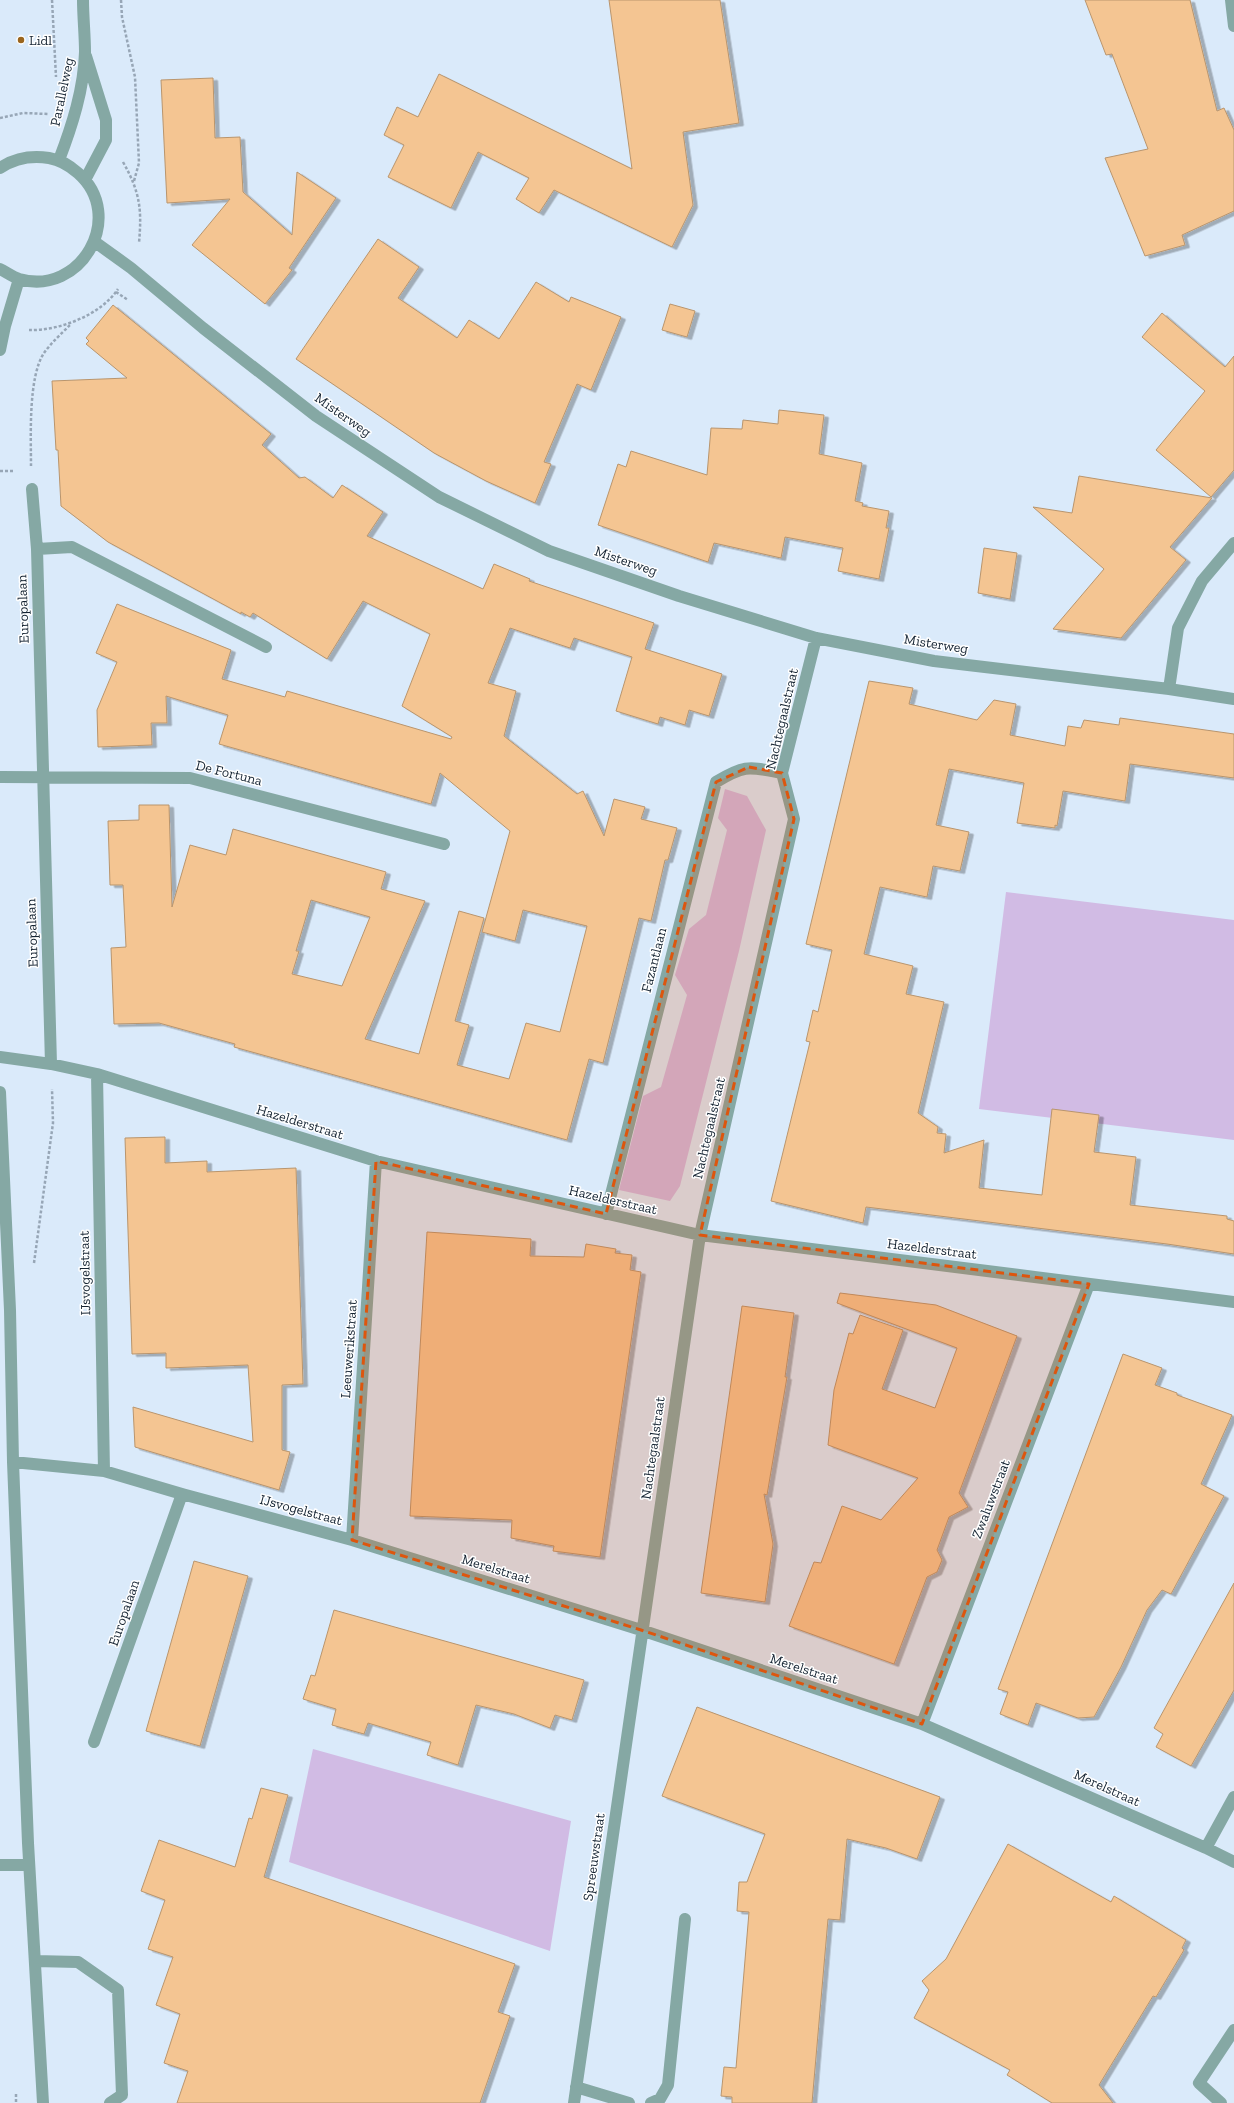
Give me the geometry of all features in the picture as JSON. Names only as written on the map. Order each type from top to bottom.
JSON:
[{"type":"street","name":"Parallelweg","points":[[58,160],[73,121],[85,53],[83,0]]},
{"type":"street","points":[[1231,0],[1234,26]]},
{"type":"street","name":"Parallelweg","points":[[85,53],[106,120],[106,140],[85,180]]},
{"type":"street","points":[[0,168],[11,161],[34,155],[58,160],[85,180],[93,191],[98,204],[99,224],[95,242],[83,261],[64,275],[42,281],[19,279],[0,269]]},
{"type":"street","name":"Misterweg","points":[[95,242],[131,268],[203,328],[316,416],[439,497],[549,551],[679,596],[816,638],[934,661],[1169,689],[1234,699]]},
{"type":"street","points":[[0,350],[5,326],[19,279]]},
{"type":"street","name":"Europalaan","points":[[32,489],[37,549],[51,1064]]},
{"type":"street","points":[[1169,689],[1178,628],[1202,581],[1234,543]]},
{"type":"street","points":[[37,549],[72,547],[266,647]]},
{"type":"street","name":"Nachtegaalstraat","points":[[641,1630],[700,1235],[794,819],[782,773],[816,638]]},
{"type":"street","name":"Fazantlaan","points":[[606,1214],[716,782],[731,772],[749,767],[782,773]]},
{"type":"street","name":"De Fortuna","points":[[0,777],[190,778],[444,844]]},
{"type":"street","name":"Hazelderstraat","points":[[0,1057],[51,1064],[97,1074],[376,1161],[700,1235],[1234,1302]]},
{"type":"street","name":"IJsvogelstraat","points":[[97,1074],[104,1470]]},
{"type":"street","points":[[0,1092],[10,1310],[13,1462],[29,1865],[42,2103]]},
{"type":"street","name":"Leeuwerikstraat","points":[[352,1540],[376,1161]]},
{"type":"street","name":"Zwaluwstraat","points":[[922,1724],[1089,1284]]},
{"type":"street","name":"IJsvogelstraat","points":[[13,1462],[104,1470],[182,1494],[352,1540]]},
{"type":"street","name":"Europalaan","points":[[94,1742],[182,1494]]},
{"type":"street","name":"Merelstraat","points":[[352,1540],[641,1630],[922,1724],[1206,1848],[1234,1862]]},
{"type":"street","name":"Spreeuwstraat","points":[[574,2103],[641,1630]]},
{"type":"street","points":[[1206,1848],[1234,1797]]},
{"type":"street","points":[[0,1865],[29,1865]]},
{"type":"street","points":[[652,2103],[660,2099],[668,2085],[685,1919]]},
{"type":"street","points":[[35,1961],[78,1962],[118,1990],[122,2094],[110,2103]]},
{"type":"street","points":[[1221,2103],[1199,2083],[1234,2030]]},
{"type":"street","points":[[576,2088],[629,2103]]},
{"type":"path","name":"Parallelweg","points":[[52,0],[56,80]]},
{"type":"path","points":[[122,0],[122,17],[135,77],[139,163],[134,182]]},
{"type":"path","name":"Parallelweg","points":[[47,114],[49,107]]},
{"type":"path","points":[[32,489],[31,425],[35,376],[44,354],[72,323]]},
{"type":"path","points":[[34,1264],[53,1123],[51,1064]]},
{"type":"highlighted area","points":[[749,767],[782,773],[794,819],[700,1235],[1089,1284],[922,1724],[641,1630],[352,1540],[376,1161],[606,1214],[716,782]]},
{"type":"shaded area","points":[[725,789],[747,796],[766,830],[739,951],[680,1186],[670,1201],[619,1190],[643,1096],[661,1087],[687,995],[675,975],[689,929],[706,915],[727,830],[718,818]]},
{"type":"shaded area","points":[[1006,892],[1234,920],[1234,1140],[979,1109]]},
{"type":"shaded area","points":[[313,1749],[571,1821],[550,1951],[289,1862]]},
{"type":"building","points":[[609,0],[720,0],[739,123],[683,132],[693,205],[672,247],[554,190],[539,213],[516,199],[529,178],[478,152],[451,208],[388,177],[404,145],[384,135],[397,107],[418,117],[439,74],[632,169]]},
{"type":"building","points":[[1085,0],[1190,0],[1217,111],[1224,108],[1234,130],[1234,211],[1182,235],[1185,245],[1145,256],[1105,158],[1148,149],[1112,54],[1106,55]]},
{"type":"building","points":[[213,78],[215,138],[240,137],[243,192],[292,235],[297,172],[336,198],[289,268],[292,270],[265,304],[192,245],[230,199],[167,203],[161,80]]},
{"type":"building","points":[[378,239],[419,267],[398,298],[457,338],[469,320],[499,339],[536,282],[569,302],[571,297],[621,317],[591,390],[577,384],[544,462],[551,464],[535,503],[486,481],[434,453],[296,359]]},
{"type":"building","points":[[670,304],[695,311],[687,337],[662,330]]},
{"type":"building","points":[[113,305],[271,434],[262,445],[299,478],[305,477],[333,498],[342,485],[383,512],[367,536],[483,589],[494,564],[530,579],[529,581],[654,623],[645,649],[722,674],[709,716],[689,710],[685,725],[660,717],[658,724],[616,711],[632,657],[574,638],[570,648],[510,628],[488,683],[516,691],[504,736],[577,794],[583,791],[604,836],[614,799],[645,807],[641,819],[677,828],[668,860],[665,860],[651,921],[639,918],[603,1063],[589,1059],[567,1140],[234,1047],[235,1044],[159,1023],[114,1024],[111,948],[126,947],[123,885],[110,885],[108,821],[139,820],[139,805],[169,805],[172,907],[190,845],[226,855],[233,829],[386,872],[381,889],[425,901],[365,1039],[419,1054],[459,911],[484,918],[455,1021],[469,1025],[457,1065],[509,1079],[526,1023],[560,1032],[587,926],[523,910],[515,941],[482,932],[510,831],[440,773],[431,804],[219,744],[228,715],[166,696],[167,723],[151,723],[152,745],[98,747],[97,710],[117,662],[96,653],[117,604],[231,650],[222,679],[285,697],[287,691],[451,739],[452,737],[402,706],[430,634],[363,601],[327,659],[253,613],[250,617],[241,612],[241,614],[108,542],[61,506],[52,381],[127,378],[86,344],[89,341],[86,338]],"holes":[[[311,900],[370,917],[342,986],[292,974],[299,951],[296,951]]]},
{"type":"building","points":[[1162,313],[1225,367],[1234,356],[1234,470],[1211,497],[1156,450],[1205,391],[1142,337]]},
{"type":"building","points":[[779,410],[824,415],[819,454],[862,463],[855,501],[863,503],[862,506],[889,511],[886,528],[889,528],[879,579],[838,571],[843,548],[785,537],[781,558],[714,543],[708,562],[598,525],[618,464],[626,467],[631,451],[707,475],[711,428],[742,429],[743,420],[778,424]]},
{"type":"building","points":[[1079,476],[1212,498],[1170,547],[1186,560],[1121,638],[1053,629],[1104,569],[1033,507],[1072,513]]},
{"type":"building","points":[[984,548],[1017,553],[1010,599],[978,593]]},
{"type":"building","points":[[869,681],[913,688],[909,704],[977,720],[994,700],[1016,704],[1010,735],[1065,746],[1068,726],[1081,728],[1084,720],[1119,725],[1120,718],[1234,734],[1234,778],[1130,764],[1125,801],[1063,791],[1057,826],[1055,825],[1055,828],[1017,823],[1024,783],[949,769],[936,825],[969,832],[960,871],[933,866],[927,897],[880,887],[864,954],[913,966],[906,994],[944,1002],[918,1113],[938,1127],[937,1133],[946,1134],[944,1153],[984,1140],[979,1188],[1042,1195],[1052,1109],[1099,1115],[1094,1152],[1136,1157],[1130,1205],[1227,1216],[1227,1219],[1234,1221],[1234,1254],[1167,1244],[866,1207],[863,1223],[771,1201],[810,1042],[806,1041],[813,1010],[818,1012],[832,950],[806,944]]},
{"type":"building","points":[[165,1137],[165,1163],[207,1161],[207,1172],[296,1168],[303,1384],[282,1385],[282,1450],[290,1452],[279,1490],[135,1447],[133,1407],[253,1442],[248,1365],[166,1368],[166,1353],[132,1354],[125,1138]]},
{"type":"building","points":[[427,1232],[531,1239],[530,1256],[584,1257],[586,1244],[616,1249],[615,1253],[632,1255],[630,1270],[641,1272],[600,1557],[553,1551],[554,1546],[511,1538],[512,1520],[410,1516]]},
{"type":"building","points":[[840,1293],[936,1305],[1017,1336],[959,1493],[968,1507],[949,1517],[937,1550],[942,1560],[937,1572],[927,1577],[894,1664],[789,1626],[814,1562],[821,1563],[842,1506],[881,1520],[918,1478],[828,1445],[834,1390],[849,1333],[853,1334],[860,1315],[903,1330],[882,1389],[935,1408],[957,1348],[837,1303]]},
{"type":"building","points":[[742,1306],[794,1313],[785,1377],[787,1377],[767,1495],[764,1494],[773,1544],[765,1602],[701,1593]]},
{"type":"building","points":[[1123,1354],[1162,1368],[1155,1385],[1177,1393],[1177,1395],[1232,1415],[1201,1484],[1224,1496],[1171,1594],[1162,1590],[1147,1610],[1121,1667],[1094,1717],[1078,1718],[1036,1703],[1028,1725],[1000,1714],[1008,1692],[998,1689]]},
{"type":"building","points":[[194,1561],[248,1576],[200,1746],[146,1731]]},
{"type":"building","points":[[1234,1583],[1234,1690],[1191,1766],[1156,1747],[1163,1734],[1154,1728]]},
{"type":"building","points":[[334,1610],[584,1680],[572,1720],[555,1715],[550,1728],[514,1714],[476,1705],[458,1765],[427,1755],[431,1742],[368,1723],[364,1734],[332,1725],[336,1709],[303,1699],[311,1675],[315,1676]]},
{"type":"building","points":[[697,1707],[940,1797],[917,1859],[886,1848],[847,1839],[840,1920],[828,1919],[812,2103],[732,2103],[732,2097],[721,2096],[724,2067],[736,2068],[749,1912],[737,1911],[739,1882],[747,1882],[765,1834],[662,1796]]},
{"type":"building","points":[[261,1788],[288,1795],[264,1877],[515,1964],[498,2012],[510,2016],[480,2103],[177,2103],[188,2071],[164,2063],[180,2014],[156,2005],[173,1957],[148,1949],[165,1900],[141,1891],[159,1840],[235,1867],[249,1818],[252,1819]]},
{"type":"building","points":[[1008,1844],[1111,1902],[1114,1896],[1186,1940],[1182,1948],[1184,1950],[1156,1997],[1153,1996],[1099,2085],[1113,2103],[1052,2103],[1007,2075],[1010,2070],[914,2018],[929,1990],[922,1981],[946,1959]]},
{"type":"place","name":"Lidl","points":[[21,40]]}]
